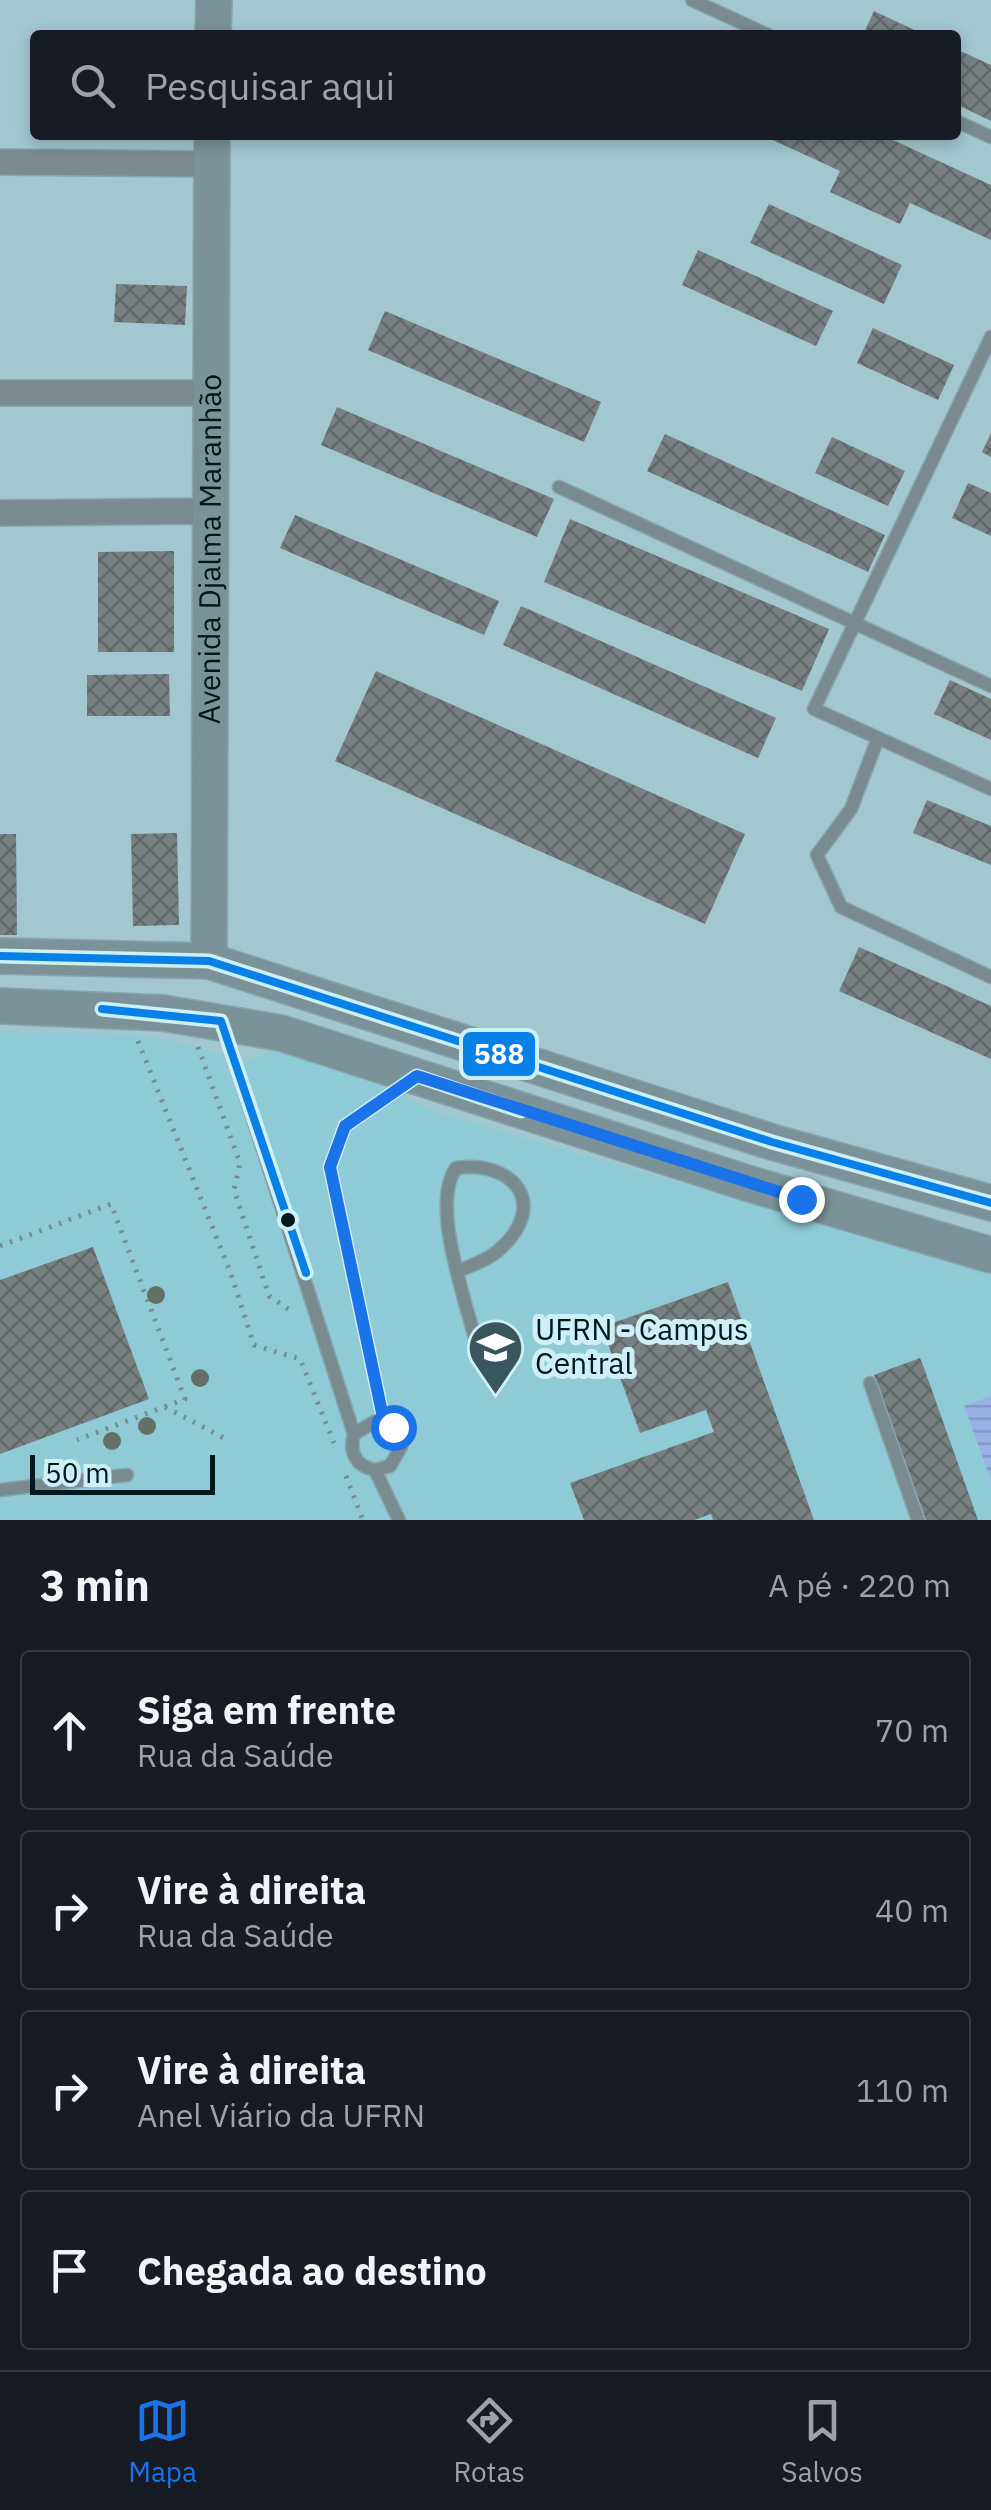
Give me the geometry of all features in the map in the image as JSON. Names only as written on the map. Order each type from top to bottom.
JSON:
[{"type":"main road","points":[[213,30],[214,0]]},
{"type":"main road","name":"Avenida Djalma Maranhão","points":[[209,961],[212,149]]},
{"type":"main road","points":[[0,956],[209,961],[772,1142],[991,1203]]},
{"type":"main road","points":[[0,1006],[144,1012],[221,1020],[281,1034],[991,1255]]},
{"type":"street","points":[[0,162],[212,149]]},
{"type":"street","points":[[0,393],[212,394]]},
{"type":"street","points":[[0,512],[212,512]]},
{"type":"lane","points":[[692,0],[757,30]]},
{"type":"lane","points":[[961,122],[991,136]]},
{"type":"lane","points":[[991,337],[814,709],[991,789]]},
{"type":"lane","points":[[560,487],[991,686]]},
{"type":"lane","points":[[878,738],[852,810],[817,855],[840,907],[991,977]]},
{"type":"lane","points":[[221,1020],[311,1287],[354,1434],[353,1455],[366,1468],[375,1470],[390,1466],[401,1446],[393,1427],[384,1422],[367,1422],[354,1434]]},
{"type":"lane","points":[[384,1422],[330,1167],[345,1126],[417,1076]]},
{"type":"lane","points":[[459,1271],[499,1251],[518,1228],[523,1193],[514,1177],[484,1164],[456,1168],[448,1180],[446,1218],[476,1343]]},
{"type":"lane","points":[[870,1383],[918,1520]]},
{"type":"lane","points":[[375,1470],[399,1520]]},
{"type":"lane","points":[[0,1490],[126,1475]]},
{"type":"path","points":[[135,1034],[225,1257],[254,1345],[300,1359],[336,1449]]},
{"type":"path","points":[[187,1036],[199,1047],[234,1142],[240,1164],[234,1190],[269,1296],[304,1319]]},
{"type":"path","points":[[0,1246],[111,1204],[185,1399],[76,1440]]},
{"type":"path","points":[[164,1407],[224,1438]]},
{"type":"path","points":[[342,1465],[364,1520]]},
{"type":"shaded area","name":"UFRN - Campus Central","points":[[0,1031],[135,1034],[190,1044],[244,1062],[274,1050],[367,1078],[438,1113],[991,1272],[991,1520],[0,1520]]},
{"type":"shaded area","points":[[991,1396],[991,1480],[964,1406]]},
{"type":"building","points":[[874,11],[914,30],[865,30]]},
{"type":"building","points":[[961,51],[991,65],[991,121],[961,106]]},
{"type":"building","points":[[773,140],[893,140],[991,185],[991,240],[910,203],[900,224],[830,192],[840,171]]},
{"type":"building","points":[[769,204],[902,265],[884,304],[750,243]]},
{"type":"building","points":[[698,250],[833,311],[816,346],[682,285]]},
{"type":"building","points":[[116,284],[187,286],[185,325],[114,322]]},
{"type":"building","points":[[385,311],[601,402],[584,442],[368,350]]},
{"type":"building","points":[[873,328],[954,365],[938,400],[857,363]]},
{"type":"building","points":[[337,407],[554,499],[537,537],[321,445]]},
{"type":"building","points":[[991,433],[991,457],[982,452]]},
{"type":"building","points":[[665,434],[885,535],[868,572],[647,471]]},
{"type":"building","points":[[832,437],[905,471],[888,506],[815,473]]},
{"type":"building","points":[[968,483],[991,493],[991,536],[952,518]]},
{"type":"building","points":[[295,515],[499,601],[484,635],[280,548]]},
{"type":"building","points":[[570,519],[829,629],[802,691],[544,582]]},
{"type":"building","points":[[174,551],[174,652],[98,652],[98,552]]},
{"type":"building","points":[[521,606],[776,718],[758,758],[503,645]]},
{"type":"building","points":[[376,671],[745,834],[705,924],[335,761]]},
{"type":"building","points":[[169,674],[170,716],[87,716],[87,675]]},
{"type":"building","points":[[950,680],[991,699],[991,740],[934,714]]},
{"type":"building","points":[[927,800],[991,826],[991,865],[913,833]]},
{"type":"building","points":[[177,833],[179,925],[133,926],[131,834]]},
{"type":"building","points":[[0,834],[16,834],[17,935],[0,935]]},
{"type":"building","points":[[859,947],[991,1006],[991,1059],[839,991]]},
{"type":"building","points":[[93,1247],[149,1399],[0,1454],[0,1280]]},
{"type":"building","points":[[728,1282],[814,1520],[713,1520],[711,1514],[694,1520],[584,1520],[570,1483],[714,1432],[706,1410],[640,1433],[602,1327]]},
{"type":"building","points":[[920,1358],[978,1520],[926,1520],[874,1375]]},
{"type":"transit line","name":"588","points":[[0,956],[209,961],[772,1142],[991,1203]]},
{"type":"transit line","name":"588","points":[[102,1009],[221,1021],[306,1273]]},
{"type":"transit line","name":"588","points":[[384,1422],[330,1167],[345,1126],[417,1076],[521,1111]]},
{"type":"place","name":"UFRN - Campus Central","points":[[496,1396]]},
{"type":"route","points":[[393,1427],[384,1422],[330,1167],[338,1135],[345,1126],[417,1076],[801,1199]]}]
